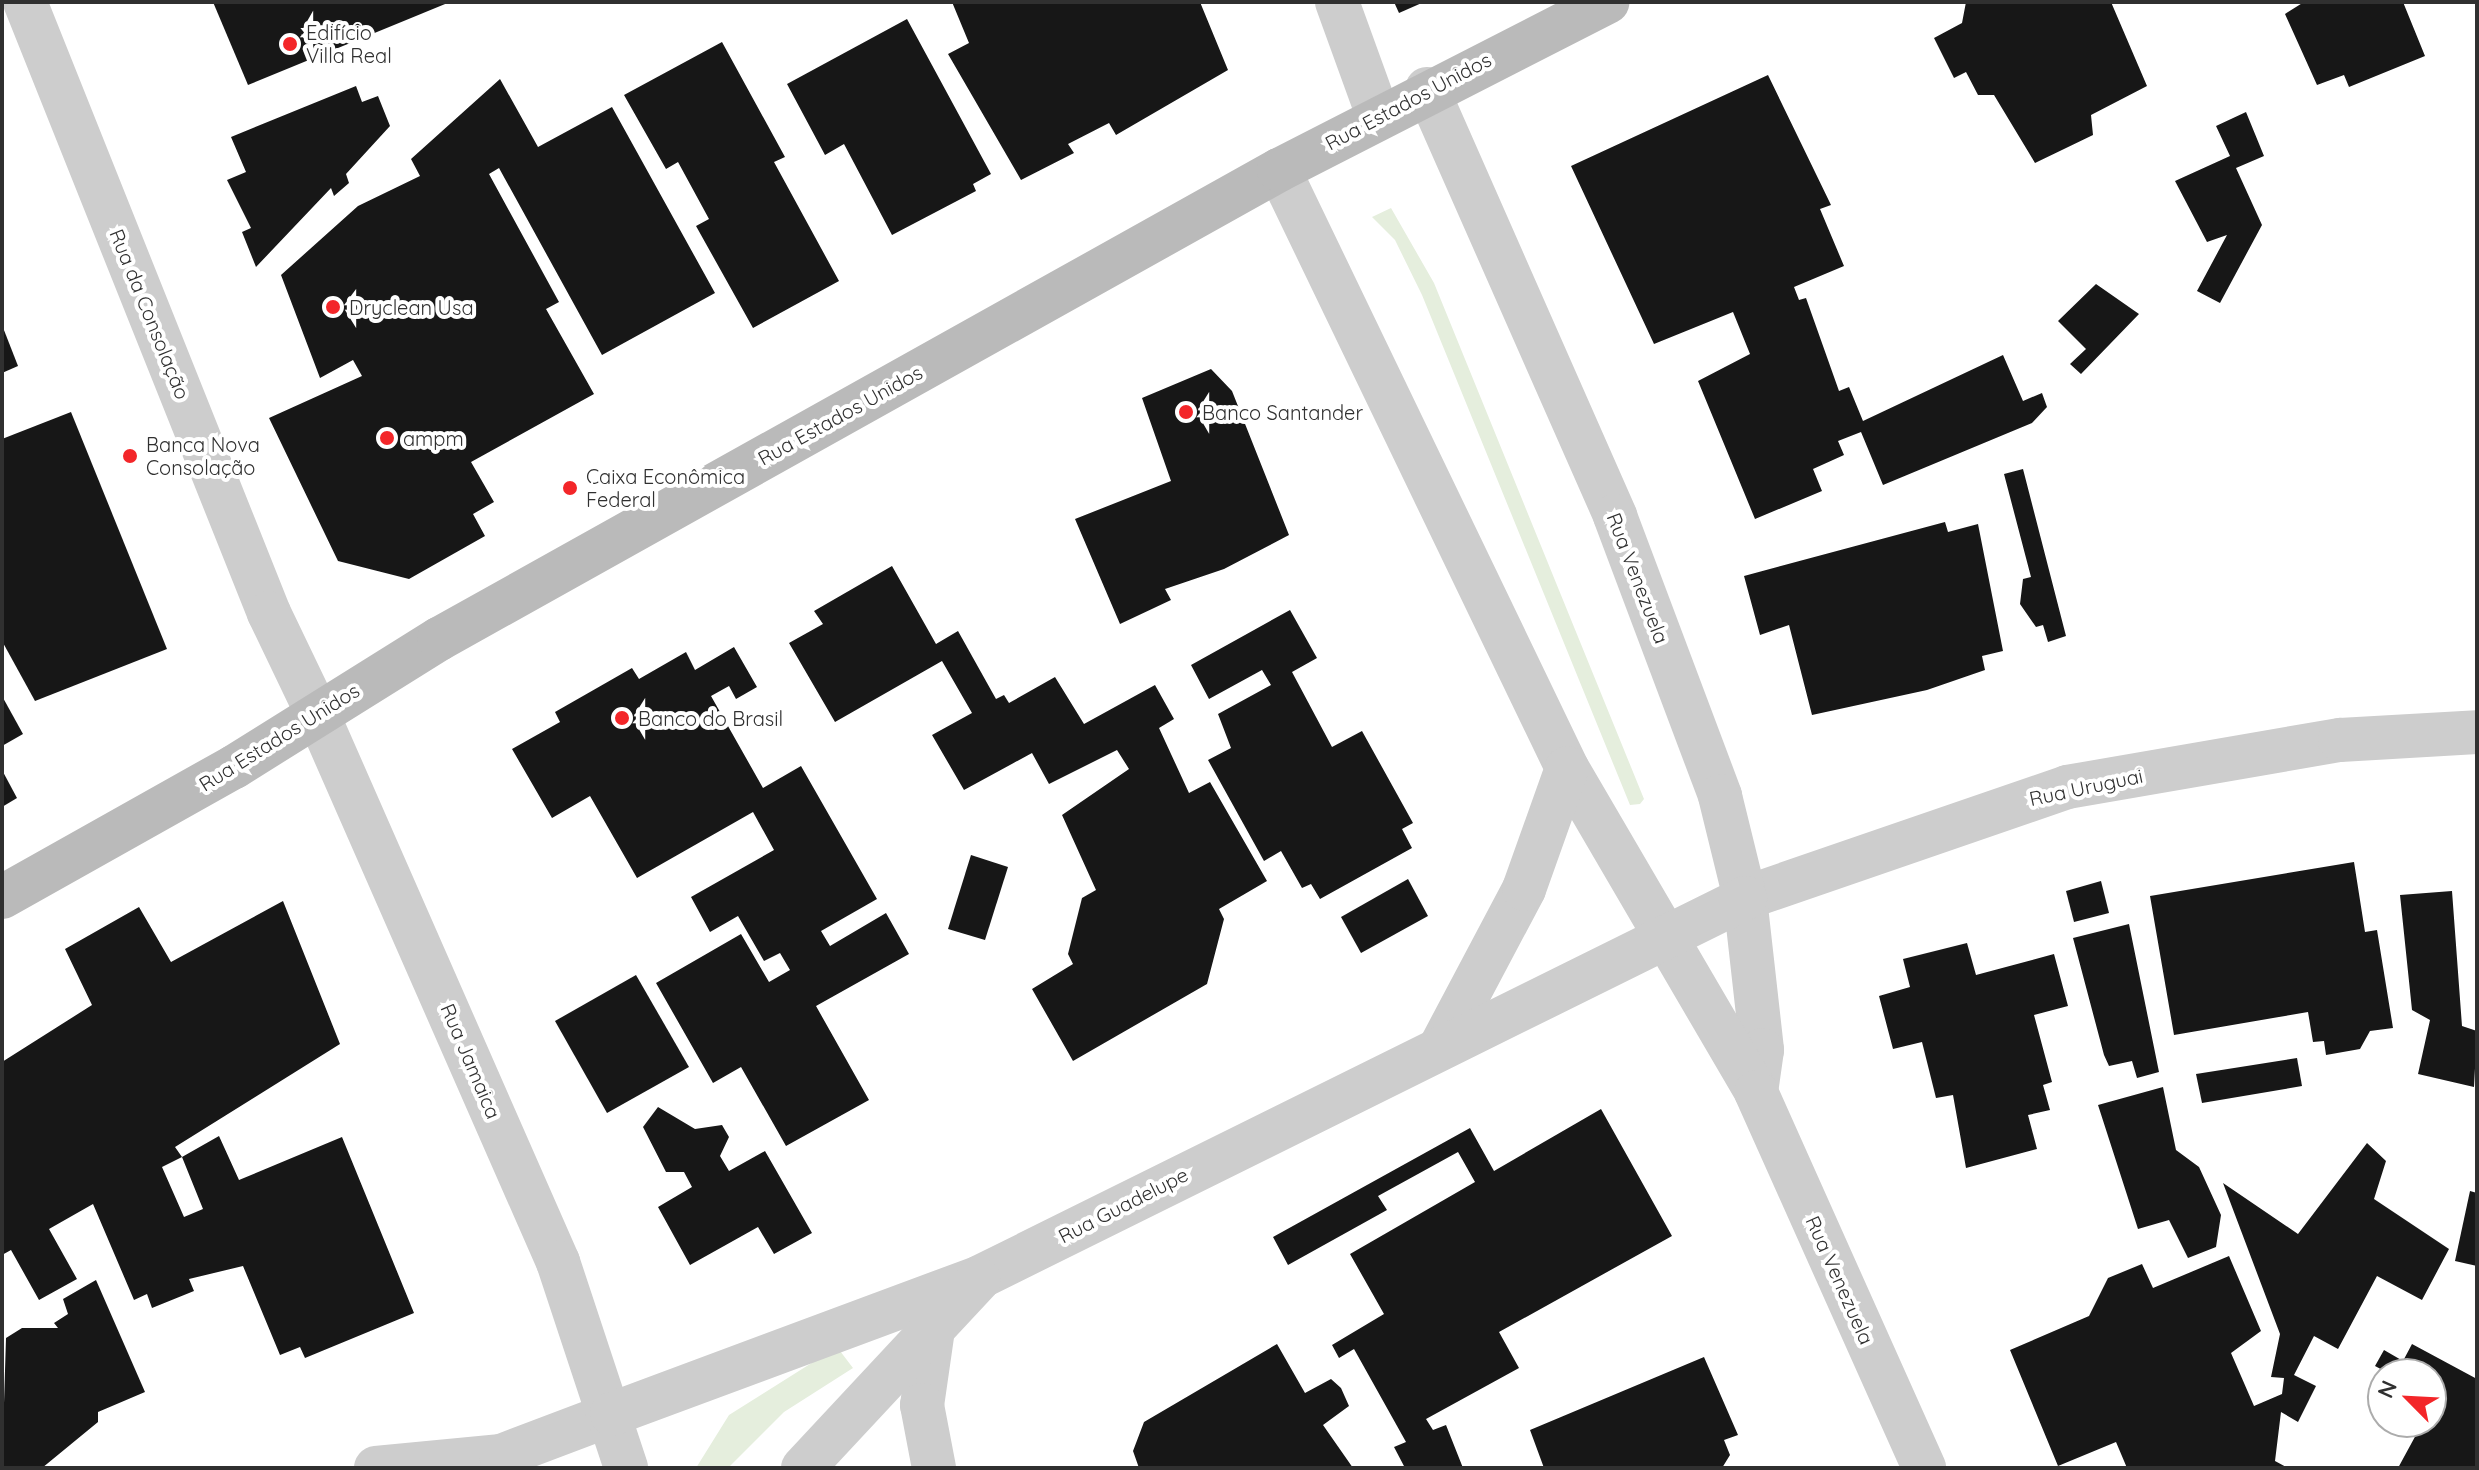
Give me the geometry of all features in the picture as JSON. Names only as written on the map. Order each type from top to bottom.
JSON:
[{"type":"main road","name":"Rua Estados Unidos","points":[[2,897],[317,713],[1279,170],[1427,89],[1608,2]]},
{"type":"street","name":"Rua da Consolação","points":[[25,2],[269,613],[317,713]]},
{"type":"street","points":[[1337,2],[1378,115]]},
{"type":"street","name":"Rua Venezuela","points":[[1427,89],[1615,516],[1720,796],[1745,898],[1762,1050],[1756,1092]]},
{"type":"street","name":"Rua Venezuela","points":[[1279,170],[1567,768],[1668,934],[1756,1092],[1924,1468]]},
{"type":"street","name":"Rua Jamaica","points":[[317,713],[558,1262],[612,1414]]},
{"type":"street","name":"Rua Uruguai","points":[[1668,934],[1745,898],[2067,787],[2340,740],[2477,732]]},
{"type":"street","points":[[1442,1044],[1524,889],[1567,768]]},
{"type":"street","name":"Rua Guadelupe","points":[[376,1468],[501,1456],[980,1277],[1668,934]]},
{"type":"street","points":[[803,1468],[932,1336],[980,1277]]},
{"type":"street","points":[[932,1336],[922,1405],[934,1468]]},
{"type":"street","points":[[612,1414],[626,1468]]},
{"type":"green space","points":[[1391,208],[1434,283],[1644,799],[1640,804],[1630,805],[1422,295],[1395,240],[1372,217]]},
{"type":"green space","points":[[837,1347],[853,1368],[784,1412],[728,1468],[696,1468],[729,1415]]},
{"type":"building","name":"Edifício Villa Real","points":[[213,2],[450,2],[248,85]]},
{"type":"building","points":[[952,2],[1200,2],[1228,70],[1116,135],[1109,123],[1068,144],[1074,153],[1021,180],[948,54],[969,43]]},
{"type":"building","points":[[1394,2],[1424,2],[1399,13]]},
{"type":"building","points":[[1966,2],[2111,2],[2147,86],[2091,115],[2093,135],[2035,163],[1994,95],[1978,95],[1966,72],[1954,78],[1934,38],[1962,23]]},
{"type":"building","points":[[2304,2],[2403,2],[2425,56],[2349,87],[2344,75],[2317,85],[2285,14]]},
{"type":"building","points":[[907,19],[991,174],[973,184],[976,191],[892,235],[844,144],[825,155],[787,84]]},
{"type":"building","points":[[722,42],[785,157],[774,162],[839,281],[753,328],[696,226],[709,219],[678,162],[666,169],[624,95]]},
{"type":"building","points":[[1768,75],[1831,205],[1820,209],[1844,266],[1794,287],[1799,300],[1806,298],[1839,391],[1849,387],[1863,421],[2003,355],[2023,401],[2042,393],[2047,407],[2032,423],[1883,485],[1861,432],[1838,441],[1844,455],[1813,469],[1822,491],[1755,519],[1698,381],[1750,354],[1733,312],[1654,344],[1571,166]]},
{"type":"building","points":[[500,79],[538,147],[612,107],[715,293],[602,355],[499,168],[489,174],[559,302],[546,309],[594,394],[471,462],[494,502],[473,514],[485,536],[409,579],[338,561],[269,418],[362,376],[353,360],[320,378],[281,275],[358,206],[420,176],[411,159]]},
{"type":"building","points":[[356,86],[362,102],[378,96],[390,126],[346,174],[349,183],[334,196],[331,188],[256,267],[242,232],[251,228],[227,180],[246,172],[231,137]]},
{"type":"building","points":[[2246,112],[2264,156],[2236,168],[2262,225],[2220,303],[2197,291],[2227,235],[2207,242],[2175,181],[2230,156],[2216,126]]},
{"type":"building","points":[[2096,284],[2139,314],[2081,374],[2070,364],[2086,349],[2058,321]]},
{"type":"building","points":[[2,325],[18,366],[2,373]]},
{"type":"building","points":[[1211,369],[1232,391],[1289,535],[1224,569],[1165,589],[1171,600],[1120,624],[1075,519],[1171,481],[1142,398]]},
{"type":"building","points":[[71,412],[167,649],[35,701],[2,641],[2,439]]},
{"type":"building","points":[[2023,469],[2066,636],[2048,642],[2043,625],[2036,627],[2020,604],[2023,579],[2031,577],[2004,474]]},
{"type":"building","points":[[1945,522],[1948,532],[1978,524],[2003,651],[1982,656],[1985,670],[1927,690],[1812,715],[1789,625],[1760,635],[1744,576]]},
{"type":"building","points":[[892,566],[936,644],[958,631],[996,699],[1004,695],[1009,703],[1055,677],[1084,724],[1155,685],[1174,719],[1159,728],[1189,793],[1210,782],[1267,881],[1219,909],[1224,919],[1207,984],[1073,1061],[1032,989],[1073,964],[1068,954],[1082,898],[1096,890],[1062,815],[1129,769],[1117,750],[1049,784],[1032,753],[964,790],[932,735],[972,713],[942,661],[835,722],[789,643],[823,624],[814,611]]},
{"type":"building","points":[[1290,610],[1317,658],[1292,672],[1332,747],[1362,731],[1413,823],[1402,829],[1412,848],[1320,899],[1311,884],[1302,888],[1281,851],[1264,861],[1208,760],[1231,748],[1218,714],[1271,685],[1262,670],[1209,699],[1191,665]]},
{"type":"building","points":[[734,647],[757,687],[736,699],[729,686],[711,696],[763,788],[801,766],[877,899],[821,931],[830,946],[886,913],[909,954],[816,1006],[869,1100],[786,1146],[741,1067],[713,1083],[656,983],[741,934],[769,982],[790,970],[780,953],[764,961],[738,916],[710,932],[691,897],[774,850],[753,812],[637,878],[590,796],[552,818],[512,749],[560,722],[555,712],[632,668],[639,679],[686,652],[695,670]]},
{"type":"building","points":[[2,696],[23,734],[2,746]]},
{"type":"building","points":[[2,770],[17,798],[2,807]]},
{"type":"building","points":[[971,855],[1008,867],[985,940],[948,929]]},
{"type":"building","points":[[2354,862],[2365,932],[2377,930],[2393,1028],[2370,1031],[2360,1049],[2326,1055],[2324,1041],[2313,1042],[2308,1012],[2174,1035],[2150,896]]},
{"type":"building","points":[[1408,879],[1428,916],[1361,953],[1341,917]]},
{"type":"building","points":[[2101,881],[2109,913],[2074,922],[2066,891]]},
{"type":"building","points":[[2452,891],[2462,1026],[2477,1031],[2474,1087],[2418,1074],[2430,1020],[2412,1010],[2400,895]]},
{"type":"building","points":[[283,901],[340,1044],[175,1147],[182,1157],[219,1136],[239,1180],[342,1137],[414,1313],[305,1358],[300,1347],[280,1355],[243,1266],[189,1279],[194,1291],[152,1308],[147,1294],[134,1300],[93,1204],[49,1229],[77,1279],[39,1300],[11,1250],[2,1255],[2,1062],[92,1005],[65,949],[139,907],[171,962]],"holes":[[[182,1157],[203,1209],[184,1217],[162,1167]]]},
{"type":"building","points":[[2129,924],[2159,1072],[2137,1078],[2132,1061],[2109,1066],[2073,938]]},
{"type":"building","points":[[1967,943],[1976,975],[2054,954],[2068,1006],[2034,1015],[2052,1082],[2043,1085],[2050,1110],[2028,1115],[2037,1149],[1966,1168],[1953,1095],[1936,1098],[1922,1042],[1893,1049],[1879,996],[1910,987],[1903,959]]},
{"type":"building","points":[[636,975],[689,1067],[607,1113],[555,1021]]},
{"type":"building","points":[[2297,1058],[2302,1086],[2202,1103],[2196,1074]]},
{"type":"building","points":[[2163,1087],[2176,1150],[2199,1167],[2221,1215],[2216,1247],[2188,1258],[2169,1220],[2138,1229],[2098,1105]]},
{"type":"building","points":[[658,1107],[695,1129],[722,1125],[729,1137],[720,1156],[729,1171],[765,1151],[812,1233],[774,1254],[758,1227],[690,1265],[658,1207],[692,1187],[684,1172],[666,1172],[643,1127]]},
{"type":"building","points":[[1601,1109],[1672,1236],[1499,1332],[1519,1368],[1426,1419],[1433,1430],[1446,1425],[1463,1468],[1405,1468],[1394,1447],[1406,1442],[1354,1349],[1339,1358],[1332,1345],[1384,1314],[1350,1254],[1475,1182],[1458,1152],[1378,1196],[1387,1210],[1288,1265],[1273,1237],[1470,1128],[1494,1171]]},
{"type":"building","points":[[2367,1143],[2386,1161],[2374,1199],[2449,1249],[2422,1300],[2377,1276],[2338,1349],[2314,1336],[2294,1375],[2316,1386],[2298,1422],[2281,1412],[2275,1461],[2288,1468],[2127,1468],[2116,1442],[2058,1466],[2010,1350],[2089,1316],[2108,1278],[2142,1264],[2153,1288],[2229,1256],[2261,1331],[2231,1353],[2254,1406],[2282,1394],[2284,1378],[2271,1377],[2280,1334],[2223,1183],[2298,1234]]},
{"type":"building","points":[[2470,1191],[2477,1193],[2477,1266],[2455,1261]]},
{"type":"building","points":[[96,1280],[145,1392],[98,1412],[98,1422],[42,1468],[2,1468],[6,1338],[22,1328],[58,1328],[54,1323],[68,1314],[63,1299]]},
{"type":"building","points":[[1277,1344],[1305,1393],[1331,1379],[1341,1388],[1349,1406],[1323,1425],[1353,1468],[1139,1468],[1133,1451],[1144,1422]]},
{"type":"building","points":[[2412,1344],[2438,1358],[2405,1358]]},
{"type":"building","points":[[2384,1350],[2398,1358],[2380,1358]]},
{"type":"building","points":[[1704,1357],[1738,1435],[1724,1440],[1730,1455],[1722,1468],[1544,1468],[1530,1430]]},
{"type":"building","points":[[2447,1363],[2477,1379],[2477,1468],[2398,1468],[2414,1438],[2447,1438]]},
{"type":"place","name":"Edifício Villa Real","points":[[290,44]]},
{"type":"place","name":"Dryclean Usa","points":[[333,307]]},
{"type":"place","name":"Banco Santander","points":[[1186,412]]},
{"type":"place","name":"ampm","points":[[387,438]]},
{"type":"place","name":"Banca Nova Consolação","points":[[130,456]]},
{"type":"place","name":"Caixa Econômica Federal","points":[[570,488]]},
{"type":"place","name":"Banco do Brasil","points":[[622,718]]}]
